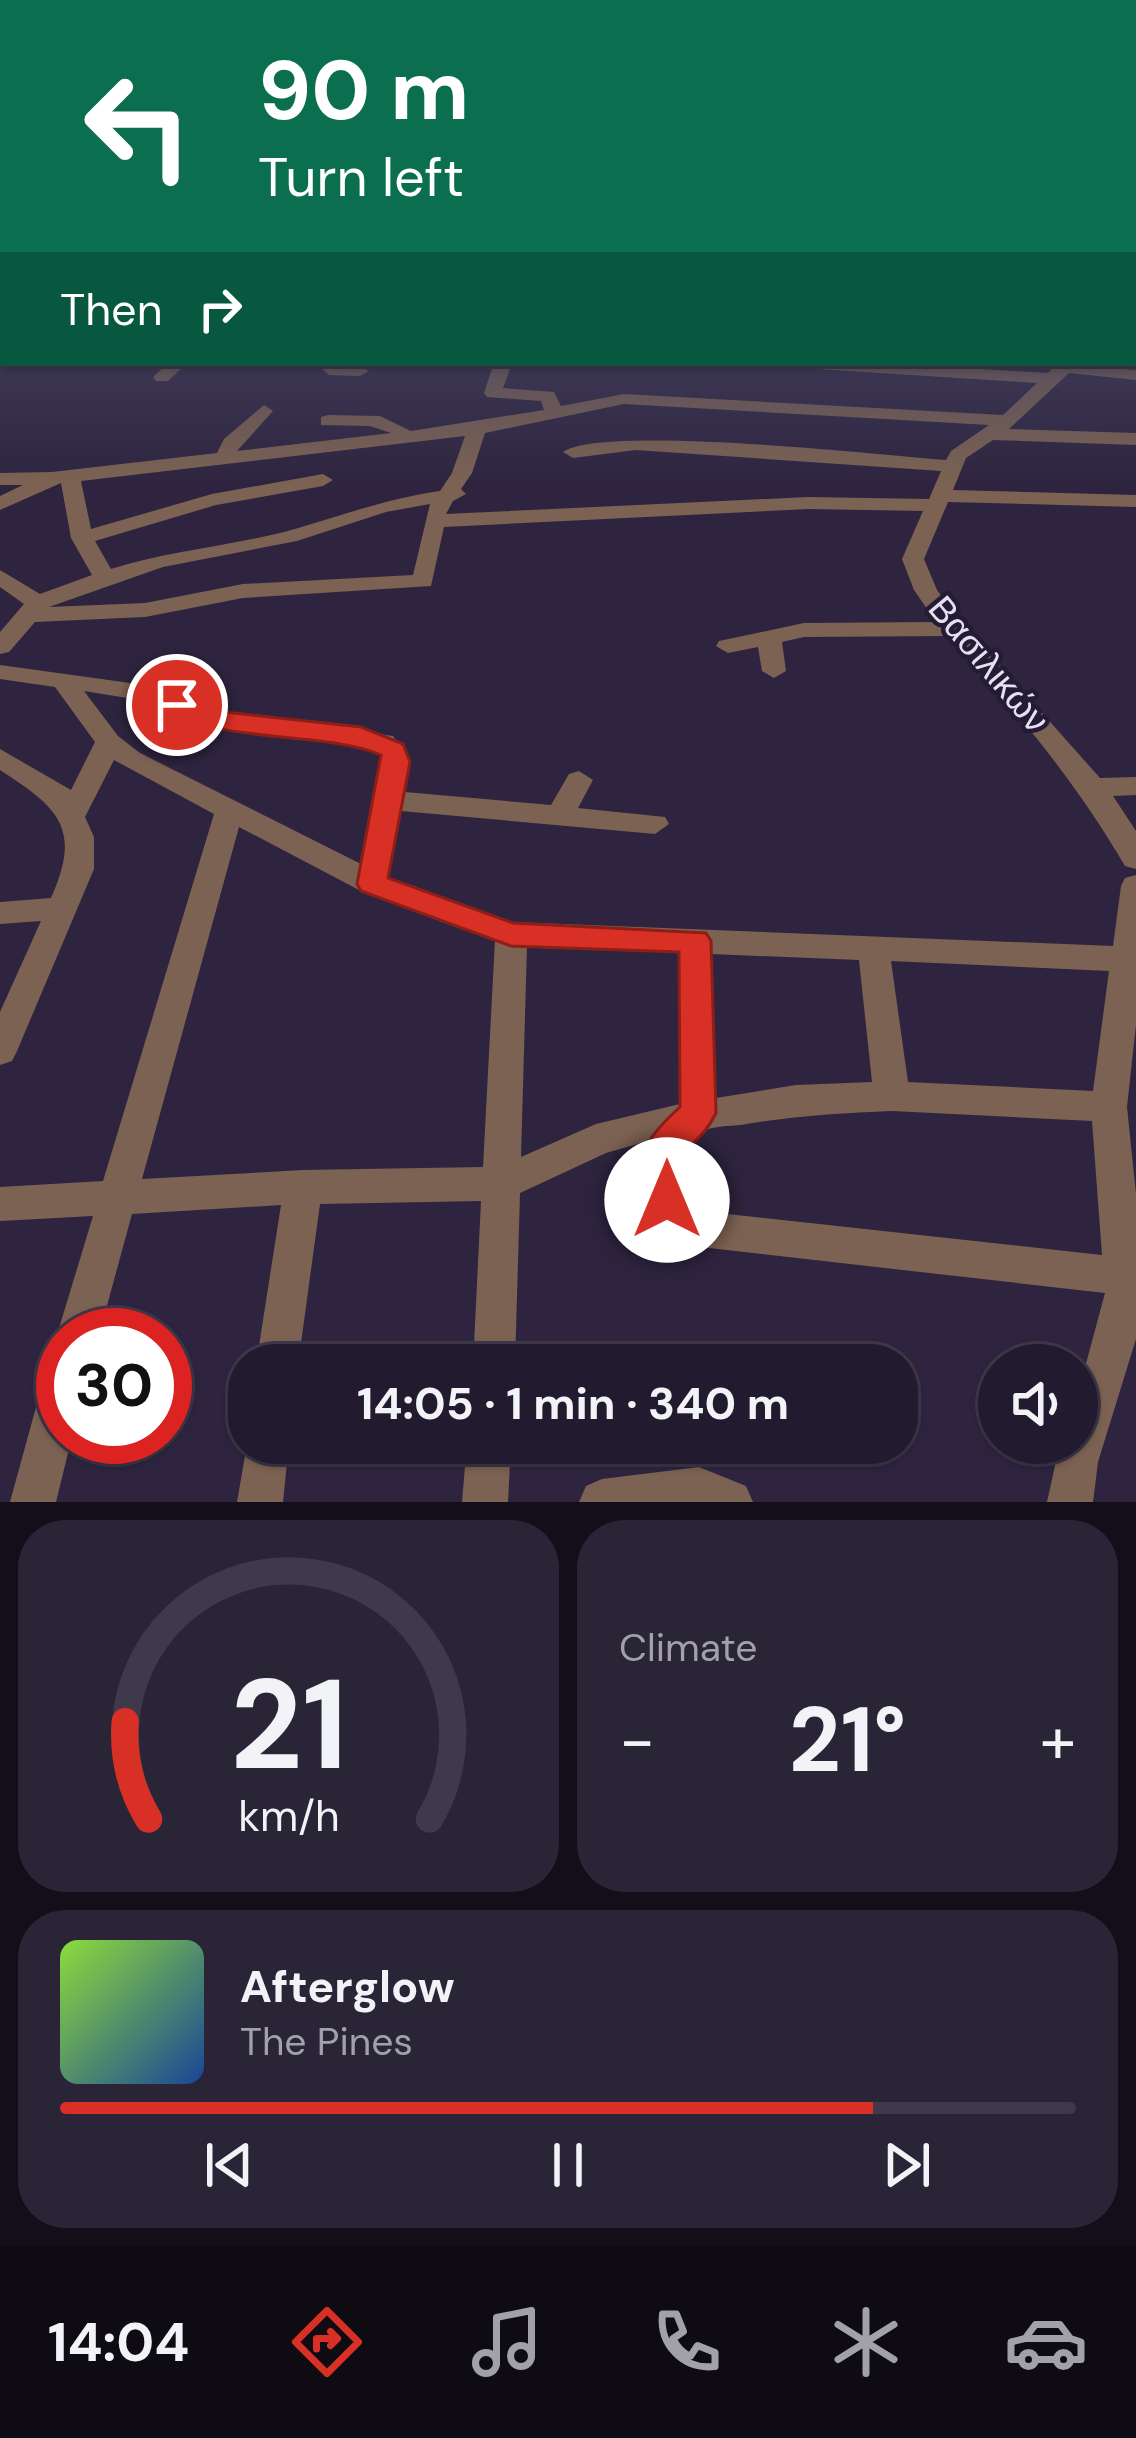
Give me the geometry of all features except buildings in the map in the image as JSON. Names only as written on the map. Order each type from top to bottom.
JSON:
[{"type":"street","points":[[162,377],[175,366]]},
{"type":"street","points":[[297,535],[328,421],[356,378],[327,366]]},
{"type":"street","points":[[502,366],[493,394],[548,396],[555,414]]},
{"type":"street","points":[[899,366],[1136,375]]},
{"type":"street","points":[[573,452],[636,444],[951,466],[958,455],[999,427],[1062,370]]},
{"type":"street","points":[[82,538],[212,500],[321,456],[405,436],[476,429],[637,398],[1136,439]]},
{"type":"street","points":[[224,457],[231,443],[264,411]]},
{"type":"street","points":[[328,421],[380,421],[395,425],[405,436]]},
{"type":"street","points":[[0,577],[31,609],[145,610],[243,591],[424,581],[435,521],[462,473],[476,429]]},
{"type":"street","points":[[0,479],[61,477],[224,457],[321,456]]},
{"type":"street","name":"Βασιλικών","points":[[951,466],[913,559],[917,575],[1091,787],[1136,860]]},
{"type":"street","points":[[61,477],[82,538],[105,578]]},
{"type":"street","points":[[0,504],[61,477]]},
{"type":"street","points":[[0,647],[31,609],[105,578],[159,561],[297,535],[382,506],[450,494]]},
{"type":"street","points":[[435,521],[785,503],[1136,501]]},
{"type":"street","points":[[728,646],[804,629],[957,629]]},
{"type":"street","points":[[769,637],[774,671]]},
{"type":"street","points":[[0,672],[152,694],[211,719],[384,742],[394,750],[397,762],[372,884]]},
{"type":"street","points":[[63,680],[110,742],[130,759],[372,884],[511,934],[1125,959]]},
{"type":"street","points":[[71,817],[110,742]]},
{"type":"street","points":[[0,758],[60,796],[80,837],[79,869],[0,1050]]},
{"type":"street","points":[[560,815],[579,780]]},
{"type":"street","points":[[1091,787],[1136,786]]},
{"type":"street","points":[[388,800],[655,824]]},
{"type":"street","points":[[85,1308],[228,813]]},
{"type":"street","points":[[1070,1502],[1075,1462],[1104,1383],[1129,1290],[1109,1107],[1128,1027],[1125,959],[1136,886]]},
{"type":"street","points":[[0,913],[62,908]]},
{"type":"street","points":[[495,1344],[511,934]]},
{"type":"street","points":[[695,941],[698,1113],[664,1146],[659,1170],[667,1200],[686,1221],[709,1230],[1008,1259],[1129,1290]]},
{"type":"street","points":[[873,946],[892,1096]]},
{"type":"street","points":[[0,1204],[303,1187],[501,1184],[596,1140],[698,1113],[796,1100],[892,1096],[1109,1107]]},
{"type":"street","points":[[280,1344],[303,1187]]},
{"type":"street","points":[[33,1502],[43,1464]]},
{"type":"street","points":[[260,1502],[265,1464]]},
{"type":"street","points":[[485,1502],[488,1464]]},
{"type":"street","points":[[602,1502],[699,1490],[730,1502]]},
{"type":"route","points":[[177,705],[211,719],[361,736],[394,750],[397,762],[372,884],[511,934],[695,941],[698,1113],[664,1146],[659,1170],[667,1200]]}]
